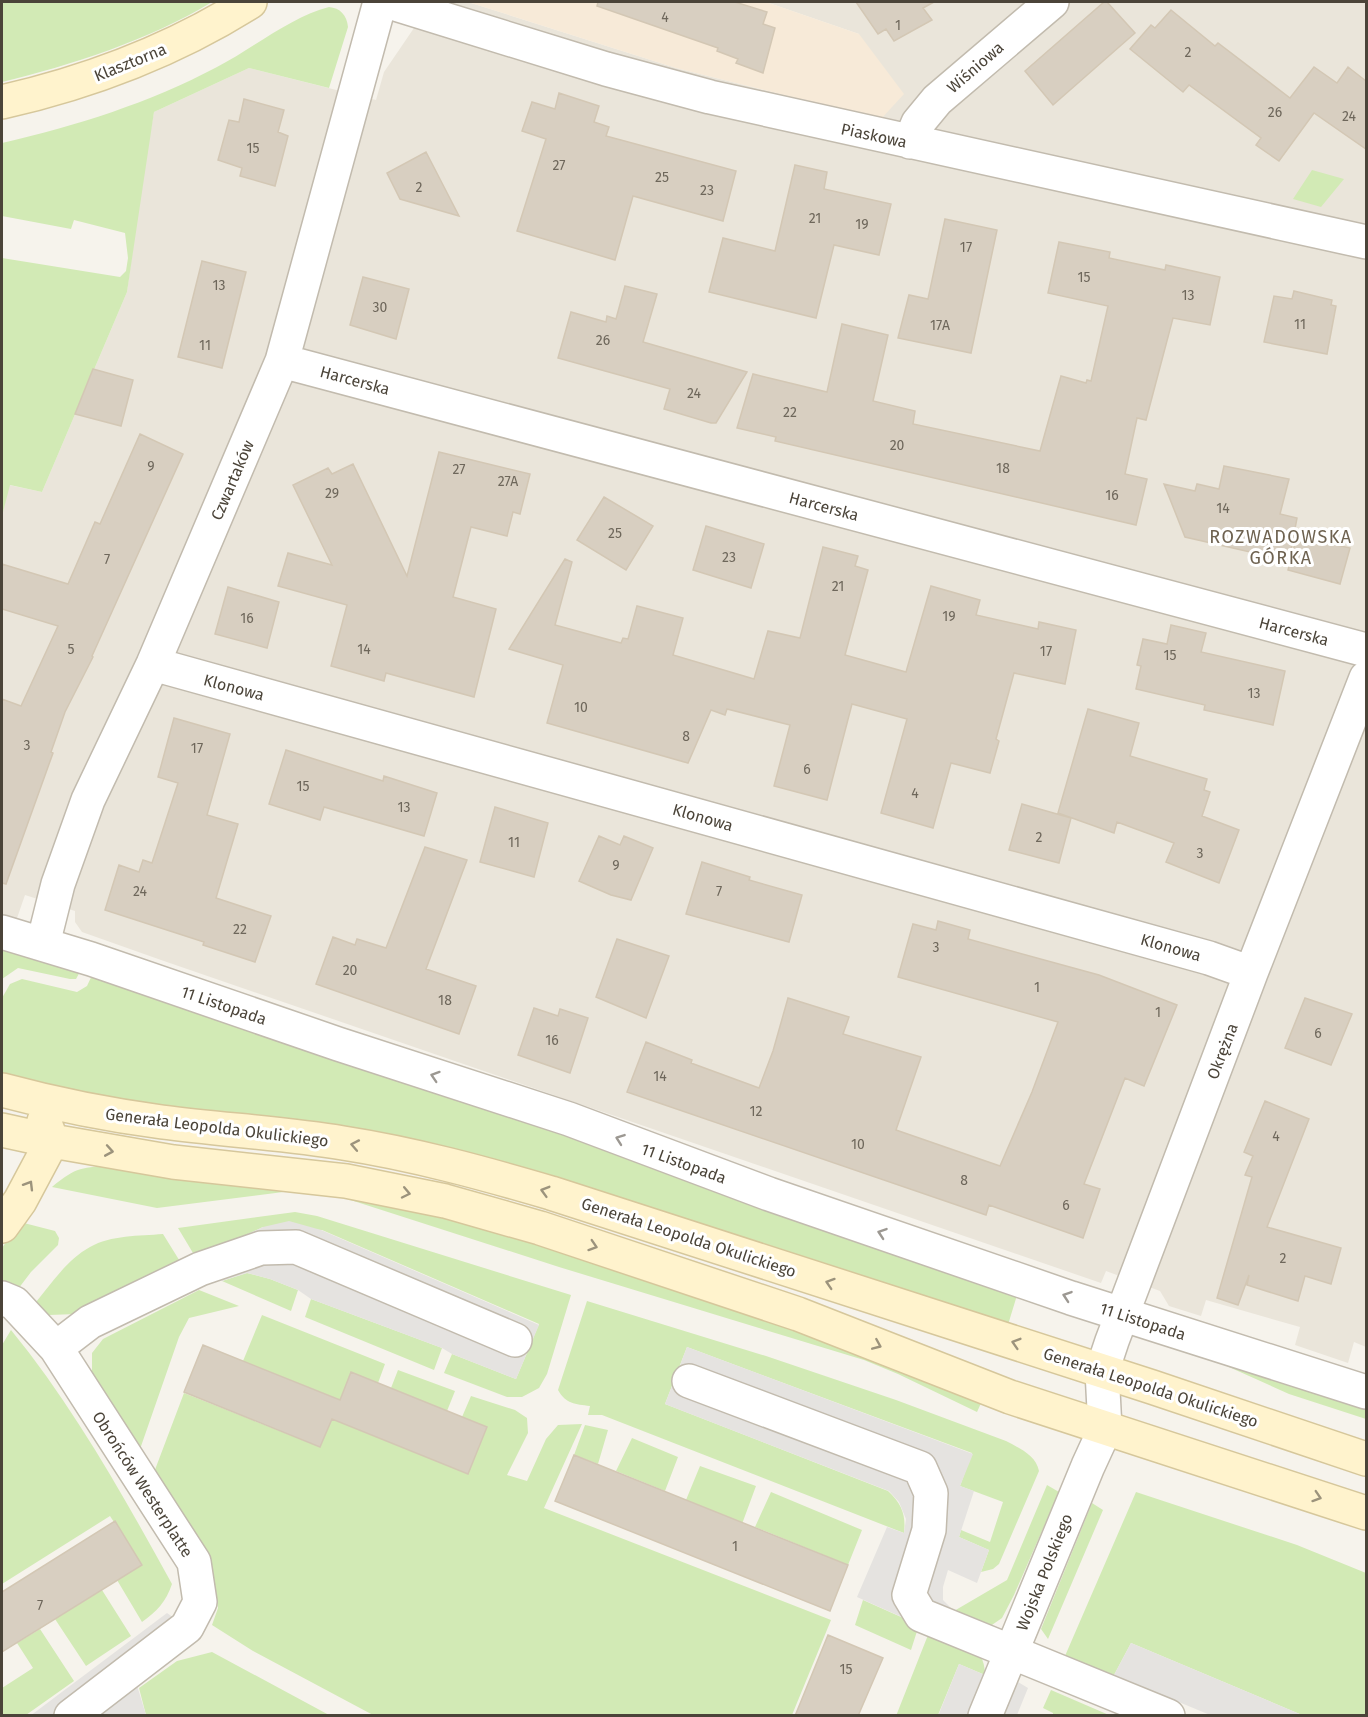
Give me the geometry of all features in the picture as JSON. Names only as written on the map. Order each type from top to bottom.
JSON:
[{"type":"street","name":"Klasztorna","points":[[2,102],[69,86],[115,69],[219,22],[250,2]]},
{"type":"street","name":"Czwartaków","points":[[43,944],[58,885],[88,800],[153,664],[282,361],[380,2]]},
{"type":"street","name":"Piaskowa","points":[[389,2],[606,69],[710,98],[1366,242]]},
{"type":"street","name":"Wiśniowa","points":[[910,142],[918,123],[937,100],[1052,2]]},
{"type":"street","name":"Harcerska","points":[[282,361],[1366,650]]},
{"type":"street","name":"Klonowa","points":[[153,664],[1209,958],[1251,974]]},
{"type":"street","name":"Okrężna","points":[[1105,1429],[1102,1371],[1251,974],[1365,686]]},
{"type":"street","name":"11 Listopada","points":[[2,932],[568,1119],[769,1194],[1122,1315],[1366,1392]]},
{"type":"street","points":[[2,1124],[22,1096],[51,1141]]},
{"type":"street","name":"Generała Leopolda Okulickiego","points":[[22,1096],[161,1122],[342,1143],[411,1156],[486,1174],[562,1196],[1366,1459]]},
{"type":"street","points":[[2,1130],[173,1162],[346,1180],[445,1201],[540,1228],[798,1314],[1010,1397],[1366,1513]]},
{"type":"street","points":[[2,1226],[20,1201],[51,1141]]},
{"type":"street","points":[[56,1348],[90,1322],[200,1269],[261,1248],[296,1247],[515,1340]]},
{"type":"street","name":"Obrońców Westerplatte","points":[[2,1298],[14,1303],[56,1348],[194,1562],[200,1602],[187,1627],[71,1716]]},
{"type":"street","points":[[689,1381],[920,1468],[931,1493],[929,1530],[909,1595],[921,1615],[1168,1716]]},
{"type":"street","name":"Wojska Polskiego","points":[[985,1716],[1105,1429]]},
{"type":"shaded area","points":[[438,2],[468,2],[676,68],[865,115],[859,34],[766,2],[1366,2],[1366,1347],[1354,1342],[1348,1363],[1295,1345],[1300,1327],[1206,1300],[1201,1316],[1169,1306],[1160,1291],[1106,1271],[1101,1283],[82,932],[75,922],[75,911],[25,895],[16,921],[2,916],[2,516],[9,485],[42,492],[127,292],[154,112],[249,68],[376,100],[384,72],[414,28]]},
{"type":"shaded area","points":[[468,2],[766,2],[859,34],[904,94],[881,119],[676,68]]},
{"type":"shaded area","points":[[289,1221],[321,1230],[539,1325],[516,1379],[442,1348],[311,1299],[298,1290],[270,1279],[247,1273],[222,1281],[207,1253],[263,1227]]},
{"type":"shaded area","points":[[687,1347],[973,1454],[960,1486],[974,1491],[959,1537],[989,1550],[977,1583],[948,1570],[943,1587],[943,1600],[954,1611],[944,1636],[857,1597],[887,1527],[904,1533],[906,1519],[899,1502],[889,1491],[665,1404]]},
{"type":"shaded area","points":[[167,1613],[187,1627],[132,1669],[146,1715],[30,1716]]},
{"type":"shaded area","points":[[1131,1643],[1302,1715],[1210,1715],[1114,1675]]},
{"type":"shaded area","points":[[959,1664],[985,1675],[968,1715],[938,1716]]},
{"type":"shaded area","points":[[1018,1682],[1028,1688],[1017,1715],[1004,1715]]},
{"type":"green space","points":[[2,2],[212,2],[188,16],[110,50],[2,82]]},
{"type":"green space","points":[[329,7],[342,13],[348,27],[329,88],[249,68],[154,112],[127,292],[42,492],[10,485],[2,516],[2,258],[120,277],[126,271],[128,258],[125,233],[74,220],[71,229],[2,216],[2,143],[85,121],[165,92],[230,60],[287,25],[315,11]]},
{"type":"green space","points":[[1312,170],[1344,179],[1321,207],[1293,199]]},
{"type":"green space","points":[[2,946],[82,968],[76,979],[18,968],[2,979]]},
{"type":"green space","points":[[94,971],[333,1051],[1018,1292],[1007,1328],[776,1254],[2,1077],[2,998],[10,984],[22,979],[77,992],[87,986]]},
{"type":"green space","points":[[114,1165],[397,1200],[654,1277],[982,1401],[977,1412],[864,1360],[559,1267],[335,1195],[299,1190],[157,1208],[52,1187],[80,1169]]},
{"type":"green space","points":[[295,1212],[317,1216],[571,1295],[547,1374],[539,1388],[522,1397],[507,1397],[444,1373],[452,1354],[516,1379],[539,1324],[322,1230],[263,1227],[196,1258],[178,1228]]},
{"type":"green space","points":[[20,1222],[55,1231],[59,1238],[58,1245],[31,1272],[12,1297],[2,1289],[2,1248]]},
{"type":"green space","points":[[163,1234],[181,1263],[77,1314],[49,1315],[32,1307],[66,1266],[81,1252],[98,1243],[116,1238]]},
{"type":"green space","points":[[247,1273],[298,1290],[291,1311],[222,1281]]},
{"type":"green space","points":[[199,1290],[239,1306],[189,1318],[179,1337],[139,1452],[92,1374],[92,1353],[103,1339]]},
{"type":"green space","points":[[311,1299],[442,1348],[434,1370],[305,1317]]},
{"type":"green space","points":[[587,1301],[766,1356],[896,1400],[1006,1441],[1021,1449],[1031,1456],[1039,1471],[999,1564],[993,1569],[981,1572],[989,1550],[959,1537],[961,1530],[990,1542],[1003,1502],[960,1486],[972,1453],[687,1347],[665,1404],[888,1491],[902,1510],[904,1533],[602,1415],[588,1415],[590,1406],[568,1401],[558,1390]]},
{"type":"green space","points":[[262,1315],[385,1364],[378,1383],[351,1372],[340,1400],[243,1361]]},
{"type":"green space","points":[[11,1330],[77,1421],[117,1486],[172,1584],[160,1606],[142,1622],[117,1580],[142,1565],[110,1516],[2,1584],[2,1345]]},
{"type":"green space","points":[[1197,1355],[1255,1366],[1254,1374],[1366,1410],[1366,1419],[1289,1394]]},
{"type":"green space","points":[[398,1370],[455,1391],[447,1411],[391,1388]]},
{"type":"green space","points":[[184,1393],[320,1447],[332,1419],[468,1474],[487,1427],[462,1417],[471,1396],[515,1410],[527,1418],[528,1433],[507,1475],[527,1481],[546,1439],[558,1425],[582,1424],[544,1508],[831,1620],[792,1715],[373,1715],[253,1651],[212,1625],[218,1608],[207,1551],[153,1475]]},
{"type":"green space","points":[[585,1425],[608,1430],[598,1464],[574,1455]]},
{"type":"green space","points":[[632,1438],[678,1457],[665,1491],[616,1471]]},
{"type":"green space","points":[[700,1466],[756,1486],[742,1524],[686,1500]]},
{"type":"green space","points":[[1047,1485],[1059,1492],[1002,1618],[989,1627],[954,1611],[1007,1580]]},
{"type":"green space","points":[[771,1492],[862,1530],[848,1565],[755,1527]]},
{"type":"green space","points":[[1136,1492],[1297,1545],[1366,1573],[1366,1715],[1302,1715],[1131,1643],[1114,1675],[1065,1656]]},
{"type":"green space","points":[[1092,1503],[1103,1510],[1048,1639],[1041,1629]]},
{"type":"green space","points":[[102,1590],[131,1636],[86,1666],[55,1619]]},
{"type":"green space","points":[[863,1600],[919,1625],[911,1650],[855,1625]]},
{"type":"green space","points":[[40,1629],[74,1681],[26,1715],[2,1716],[2,1688],[33,1668],[17,1643]]},
{"type":"green space","points":[[930,1630],[959,1640],[975,1649],[984,1664],[985,1675],[959,1664],[938,1715],[896,1716]]},
{"type":"green space","points":[[212,1652],[329,1715],[146,1715],[139,1688],[177,1661]]},
{"type":"green space","points":[[1051,1690],[1109,1715],[1053,1715],[1043,1708]]},
{"type":"building","points":[[598,2],[735,2],[767,12],[763,24],[775,28],[763,73],[736,63],[738,59],[717,51],[718,48],[597,6]]},
{"type":"building","points":[[856,2],[934,2],[923,8],[932,20],[894,41],[886,29],[878,34]]},
{"type":"building","points":[[1104,2],[1107,2],[1135,33],[1053,105],[1025,71]]},
{"type":"building","points":[[1171,10],[1215,46],[1218,43],[1290,98],[1314,67],[1337,83],[1348,67],[1366,81],[1366,149],[1314,113],[1279,161],[1256,145],[1261,138],[1189,85],[1183,92],[1130,49],[1151,25],[1155,28]]},
{"type":"building","points":[[559,93],[599,106],[594,122],[609,127],[606,136],[736,171],[723,221],[633,196],[615,260],[517,231],[546,139],[522,131],[532,102],[555,109]]},
{"type":"building","points":[[244,99],[284,110],[278,132],[288,136],[275,186],[240,176],[242,168],[218,160],[229,120],[239,122]]},
{"type":"building","points":[[426,152],[459,216],[400,199],[387,173]]},
{"type":"building","points":[[795,165],[827,172],[824,189],[891,204],[879,255],[834,245],[816,318],[709,292],[723,238],[775,251]]},
{"type":"building","points":[[945,219],[997,230],[971,353],[898,338],[909,295],[928,299]]},
{"type":"building","points":[[1059,242],[1110,252],[1109,258],[1165,270],[1166,265],[1220,277],[1210,325],[1173,318],[1146,420],[1137,418],[1125,474],[1147,479],[1136,525],[775,441],[776,437],[737,428],[753,374],[827,392],[842,324],[888,335],[873,401],[915,411],[913,424],[1040,451],[1061,376],[1086,383],[1087,380],[1091,381],[1108,306],[1048,293]]},
{"type":"building","points":[[202,261],[246,272],[222,368],[178,357]]},
{"type":"building","points":[[363,277],[409,289],[396,339],[350,325]]},
{"type":"building","points":[[625,286],[657,294],[643,342],[747,372],[716,423],[664,409],[670,389],[558,358],[571,312],[606,322],[607,316],[616,319]]},
{"type":"building","points":[[1294,291],[1332,300],[1331,305],[1336,306],[1327,354],[1264,342],[1274,296],[1292,299]]},
{"type":"building","points":[[93,369],[133,380],[121,426],[75,414]]},
{"type":"building","points":[[140,434],[183,454],[93,657],[65,712],[51,752],[53,753],[6,884],[2,883],[2,699],[21,706],[58,626],[2,609],[2,564],[68,584],[95,522],[100,524]]},
{"type":"building","points":[[439,452],[530,474],[520,514],[513,512],[507,536],[471,527],[453,597],[496,609],[474,697],[386,673],[384,681],[331,666],[347,605],[278,586],[288,553],[332,565],[293,485],[328,468],[332,474],[353,464],[407,576]]},
{"type":"building","points":[[1224,466],[1289,479],[1280,514],[1297,518],[1289,561],[1185,537],[1164,484],[1195,491],[1197,484],[1219,489]]},
{"type":"building","points":[[604,497],[653,526],[626,570],[577,540]]},
{"type":"building","points":[[706,526],[764,544],[751,588],[693,570]]},
{"type":"building","points":[[1297,536],[1350,548],[1340,584],[1288,570]]},
{"type":"building","points":[[823,547],[858,556],[855,566],[868,570],[845,655],[906,672],[931,586],[980,600],[976,615],[1038,629],[1039,622],[1076,630],[1065,684],[1014,673],[996,739],[999,741],[990,773],[951,763],[933,828],[881,813],[907,719],[852,704],[827,800],[774,786],[790,725],[727,709],[725,715],[711,710],[688,763],[547,723],[563,665],[509,649],[565,559],[572,562],[555,625],[621,643],[623,638],[628,639],[637,606],[683,618],[673,655],[754,679],[768,631],[800,638]]},
{"type":"building","points":[[228,587],[279,602],[267,648],[215,634]]},
{"type":"building","points":[[1171,625],[1206,633],[1201,652],[1285,671],[1273,725],[1204,710],[1205,705],[1136,689],[1141,666],[1137,665],[1143,639],[1167,644]]},
{"type":"building","points":[[1088,709],[1139,723],[1130,756],[1207,779],[1204,790],[1210,792],[1202,816],[1239,830],[1219,883],[1166,862],[1174,843],[1117,822],[1114,833],[1058,813]]},
{"type":"building","points":[[174,718],[230,734],[207,815],[238,824],[216,898],[271,916],[255,962],[203,945],[204,942],[105,910],[119,865],[139,872],[143,860],[152,863],[178,783],[158,777]]},
{"type":"building","points":[[286,750],[383,781],[384,776],[437,793],[424,836],[324,807],[320,820],[269,804]]},
{"type":"building","points":[[1022,804],[1071,818],[1059,863],[1009,850]]},
{"type":"building","points":[[495,807],[548,823],[534,877],[480,862]]},
{"type":"building","points":[[599,836],[620,845],[624,836],[653,848],[631,900],[611,895],[579,881]]},
{"type":"building","points":[[425,847],[467,860],[426,969],[476,986],[459,1034],[316,984],[333,937],[355,945],[357,939],[386,948]]},
{"type":"building","points":[[702,862],[750,877],[749,880],[802,895],[789,942],[686,914]]},
{"type":"building","points":[[938,921],[970,930],[968,939],[1099,975],[1177,1005],[1144,1086],[1125,1078],[1084,1184],[1100,1189],[1083,1238],[989,1205],[986,1215],[627,1092],[646,1042],[692,1060],[691,1063],[759,1088],[773,1051],[788,998],[849,1017],[843,1034],[921,1057],[896,1130],[1000,1166],[1032,1092],[1058,1022],[898,977],[913,924],[936,930]]},
{"type":"building","points":[[617,939],[669,956],[646,1018],[596,997]]},
{"type":"building","points":[[1305,998],[1352,1014],[1331,1065],[1285,1048]]},
{"type":"building","points":[[534,1008],[558,1016],[560,1009],[588,1018],[570,1073],[518,1055]]},
{"type":"building","points":[[1265,1101],[1309,1119],[1267,1227],[1341,1248],[1331,1284],[1305,1276],[1298,1301],[1247,1285],[1249,1275],[1238,1305],[1217,1298],[1252,1177],[1245,1175],[1253,1156],[1244,1152]]},
{"type":"building","points":[[203,1345],[340,1400],[351,1372],[487,1427],[468,1474],[332,1419],[320,1447],[184,1392]]},
{"type":"building","points":[[574,1455],[848,1565],[830,1611],[555,1501]]},
{"type":"building","points":[[115,1521],[142,1565],[2,1652],[2,1592]]},
{"type":"building","points":[[828,1635],[883,1658],[858,1716],[795,1716]]},
{"type":"district","name":"ROZWADOWSKA GÓRKA","points":[[1281,547]]}]
